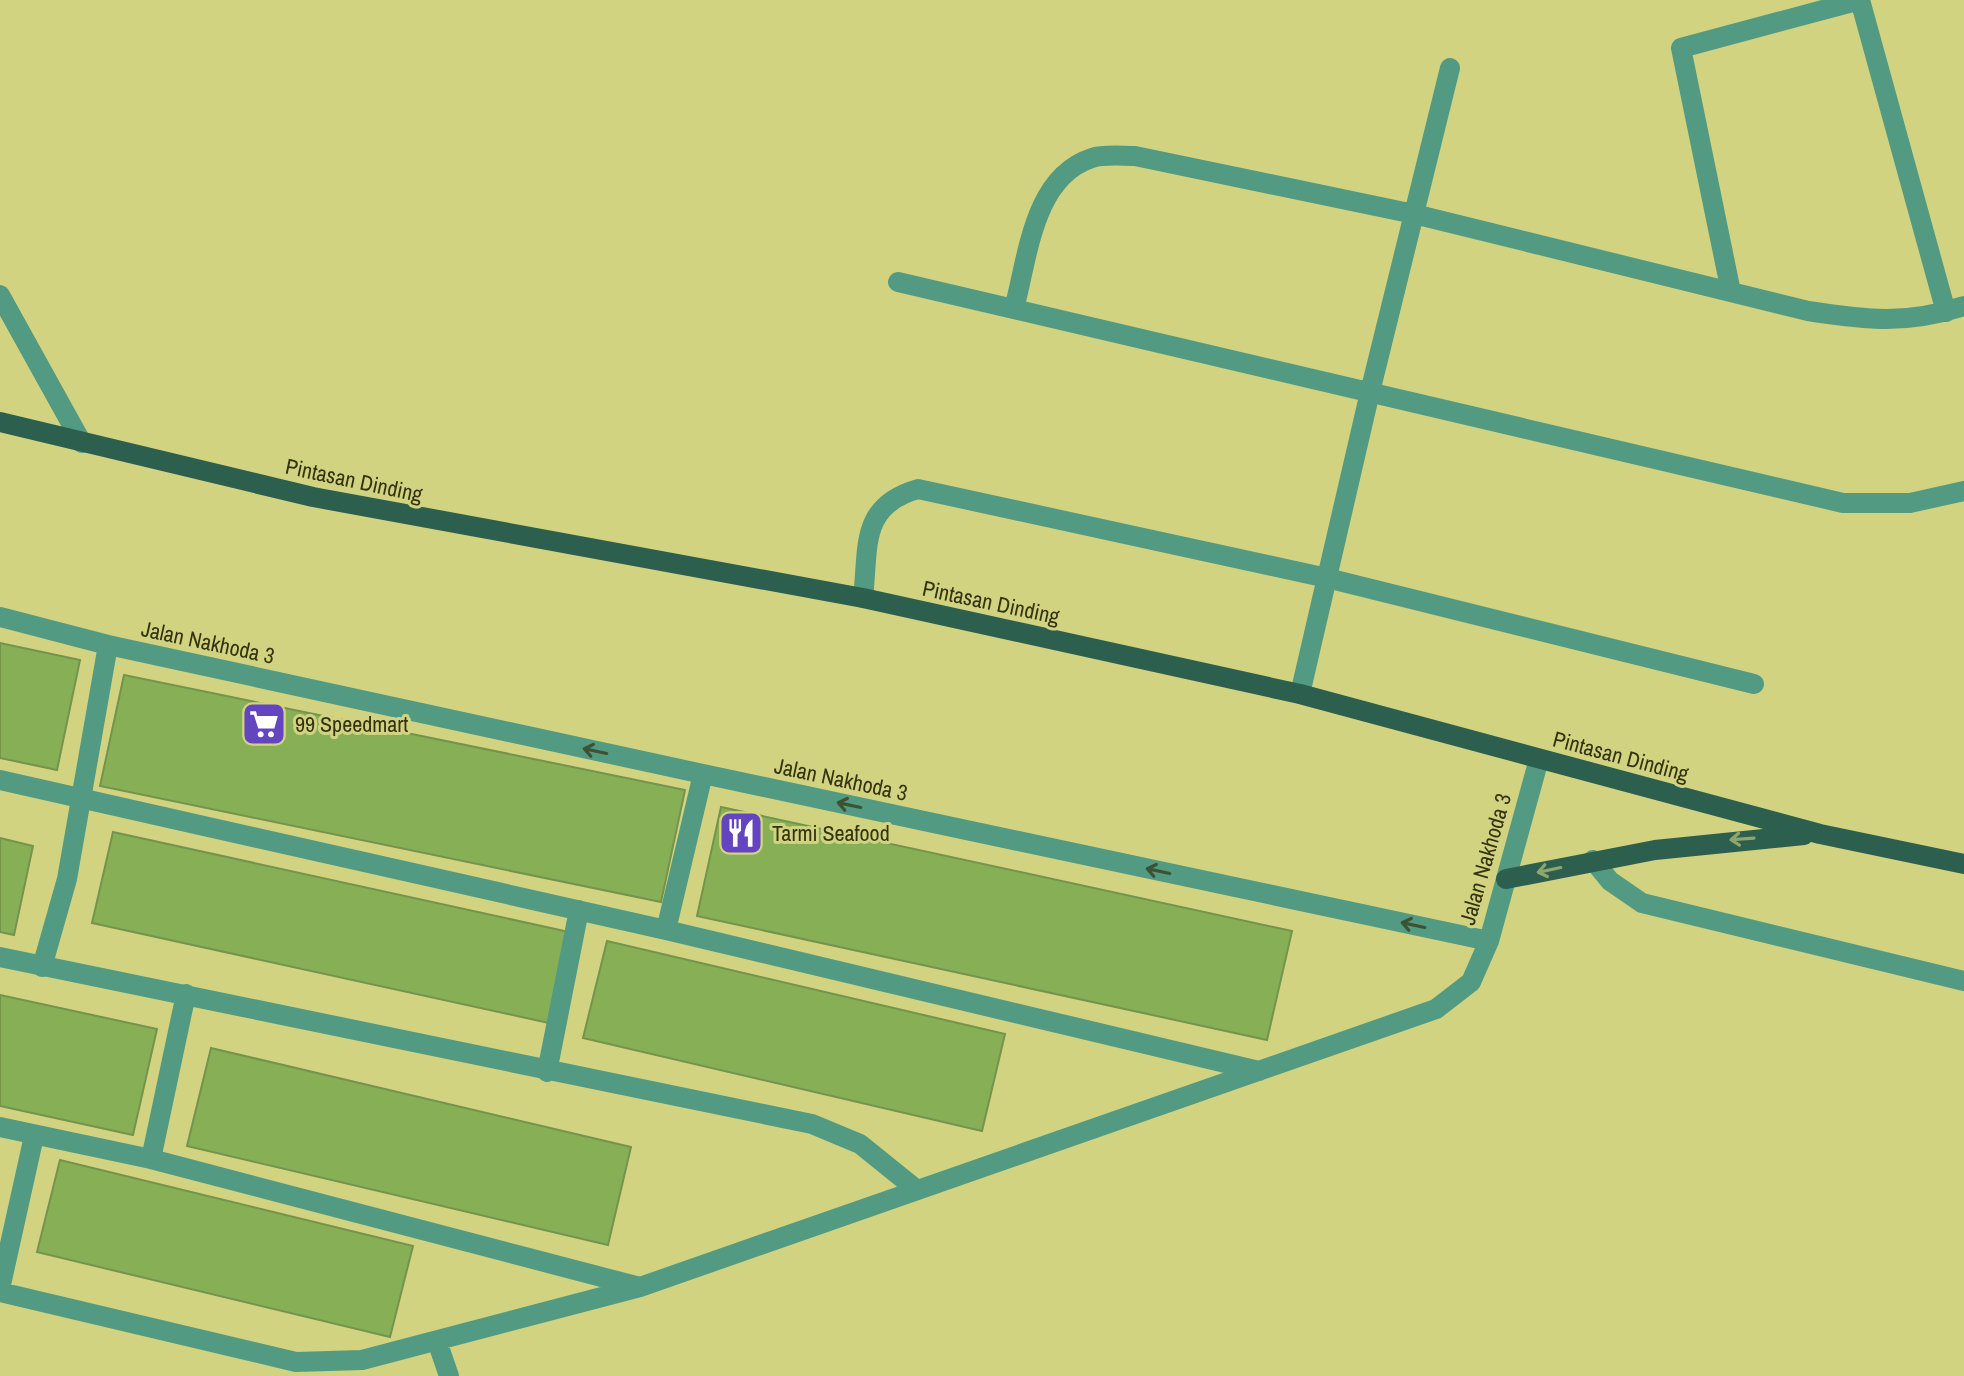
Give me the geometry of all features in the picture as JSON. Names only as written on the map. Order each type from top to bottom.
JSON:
[{"type":"main road","name":"Pintasan Dinding","points":[[0,422],[313,497],[863,598],[1300,694],[1820,834],[1964,864]]},
{"type":"main road","points":[[1506,879],[1593,860],[1720,841],[1820,834]]},
{"type":"street","points":[[1014,309],[1045,196],[1068,168],[1095,156],[1135,156],[1414,214],[1808,311],[1873,321],[1914,320],[1955,309],[1860,0],[1681,48],[1731,292]]},
{"type":"street","points":[[1300,694],[1450,68]]},
{"type":"street","points":[[898,282],[1843,503],[1910,503],[1964,491]]},
{"type":"street","points":[[0,295],[82,443]]},
{"type":"street","points":[[863,598],[872,520],[892,499],[918,489],[1327,578],[1754,684]]},
{"type":"street","name":"Jalan Nakhoda 3","points":[[0,617],[108,645],[1489,941],[1539,759]]},
{"type":"street","points":[[42,967],[67,879],[108,645]]},
{"type":"street","points":[[666,930],[703,774]]},
{"type":"street","points":[[0,780],[80,801],[666,930],[1259,1071]]},
{"type":"street","points":[[1593,860],[1610,881],[1642,903],[1964,981]]},
{"type":"street","points":[[547,1072],[579,910]]},
{"type":"street","points":[[34,1136],[0,1290],[296,1362],[362,1360],[640,1287],[1436,1009],[1471,982],[1489,941]]},
{"type":"street","points":[[0,957],[547,1072],[812,1124],[860,1144],[917,1190]]},
{"type":"street","points":[[151,1159],[186,994]]},
{"type":"street","points":[[0,1127],[151,1159],[640,1287]]},
{"type":"street","points":[[437,1341],[449,1376]]},
{"type":"building","points":[[0,643],[80,660],[57,770],[0,758]]},
{"type":"building","points":[[124,675],[685,790],[661,902],[100,786]]},
{"type":"building","points":[[721,807],[1292,931],[1267,1040],[697,916]]},
{"type":"building","points":[[113,832],[569,932],[549,1023],[92,923]]},
{"type":"building","points":[[0,838],[33,846],[14,935],[0,932]]},
{"type":"building","points":[[607,941],[1005,1034],[982,1131],[583,1038]]},
{"type":"building","points":[[0,995],[157,1029],[133,1135],[0,1106]]},
{"type":"building","points":[[211,1048],[631,1147],[608,1245],[187,1146]]},
{"type":"building","points":[[60,1160],[413,1246],[390,1337],[37,1252]]},
{"type":"place","name":"99 Speedmart","points":[[264,724]]},
{"type":"place","name":"Tarmi Seafood","points":[[741,833]]}]
